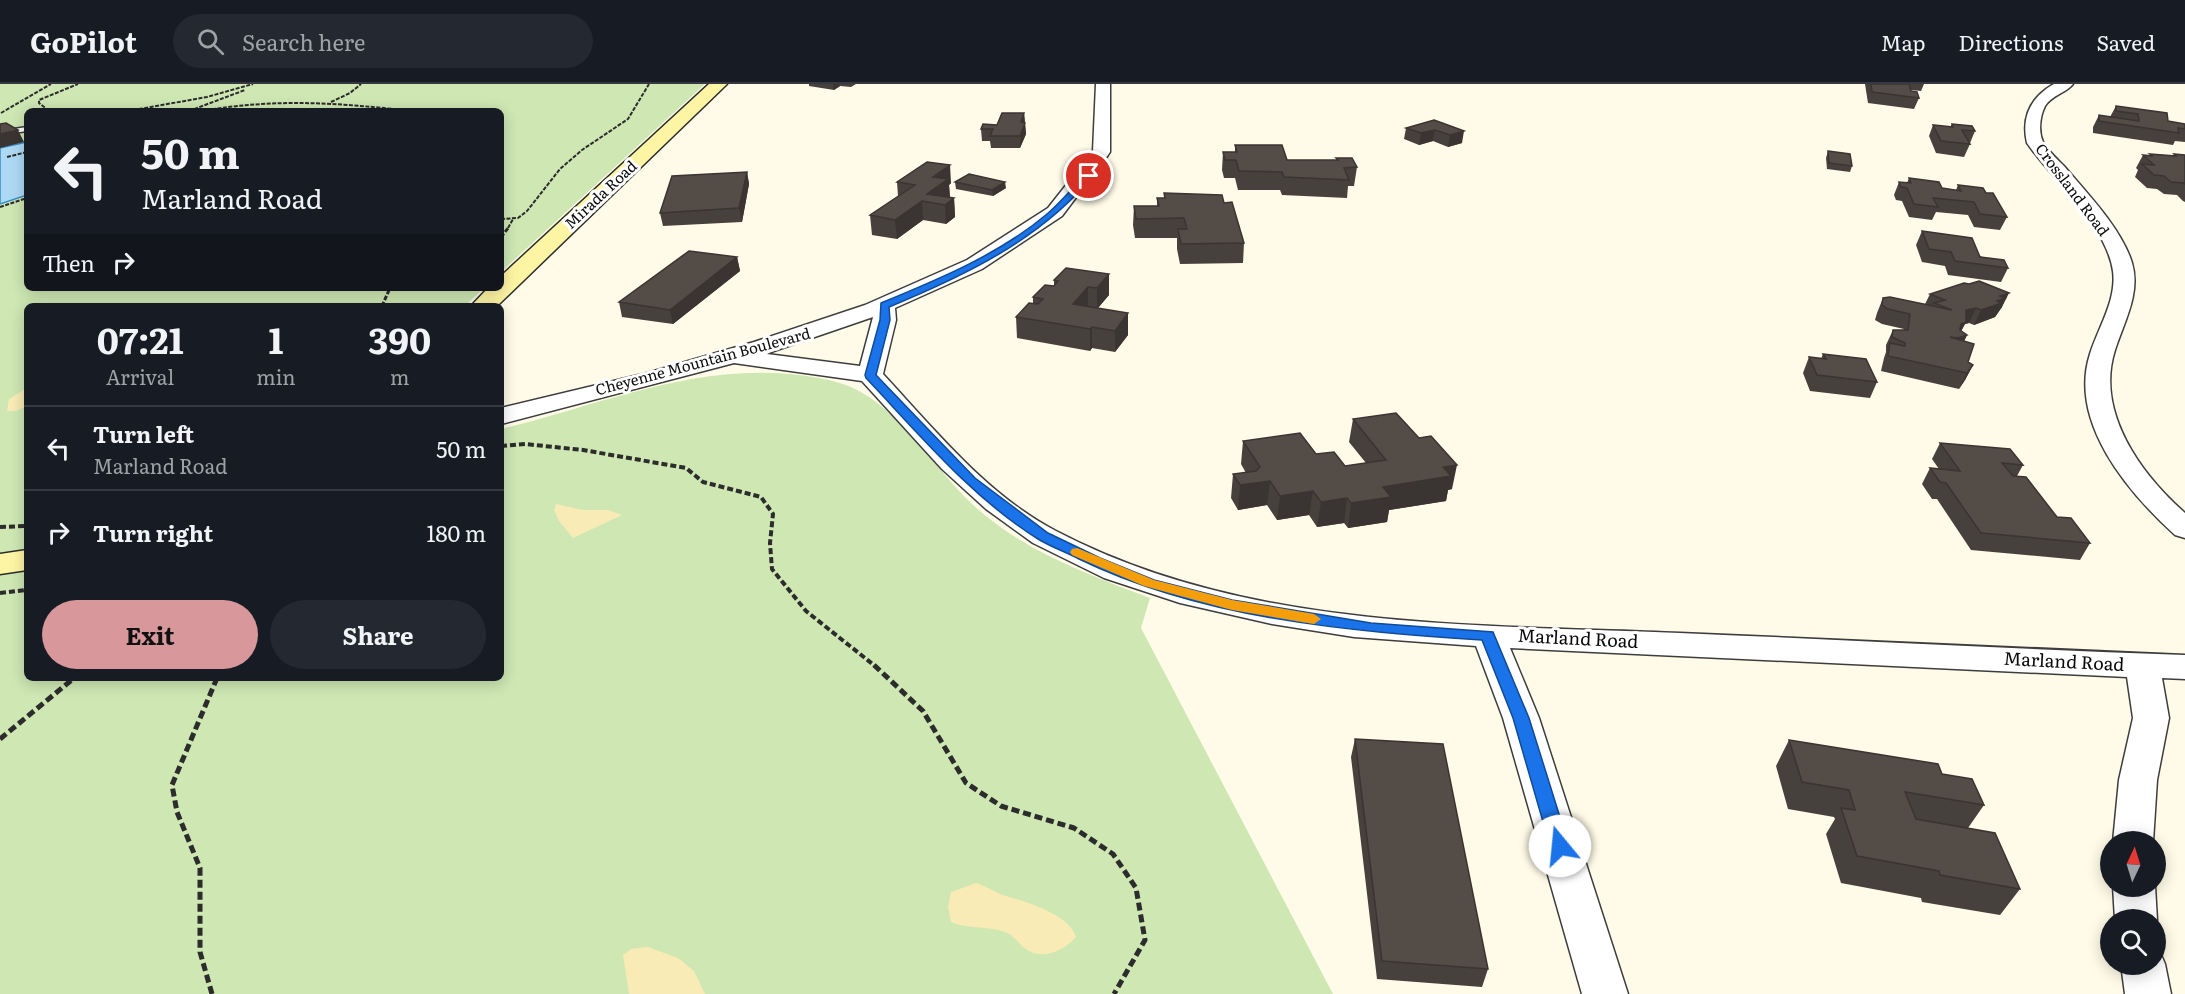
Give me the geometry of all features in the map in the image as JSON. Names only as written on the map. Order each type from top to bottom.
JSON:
[{"type":"street","name":"Mirada Road","points":[[504,286],[719,84]]},
{"type":"street","name":"Cheyenne Mountain Boulevard","points":[[504,415],[784,342],[936,284],[984,260],[1050,216],[1073,195],[1089,176],[1105,149],[1110,120],[1108,95],[1103,84]]},
{"type":"street","name":"Crossland Road","points":[[2066,84],[2053,90],[2039,102],[2033,115],[2031,133],[2035,143],[2100,224],[2116,249],[2123,267],[2123,292],[2097,379],[2104,418],[2130,467],[2150,493],[2185,529]]},
{"type":"street","name":"Mirada Road","points":[[486,303],[499,291]]},
{"type":"street","points":[[734,356],[773,364],[870,375],[885,320],[884,305]]},
{"type":"street","name":"Marland Road","points":[[870,375],[970,481],[1043,536],[1149,583],[1232,605],[1371,628],[2185,667]]},
{"type":"street","points":[[0,564],[24,560]]},
{"type":"street","points":[[1488,635],[1521,718],[1605,994]]},
{"type":"street","points":[[2134,831],[2138,780],[2151,718],[2143,666]]},
{"type":"street","points":[[2145,975],[2148,994]]},
{"type":"lane","points":[[0,134],[24,130]]},
{"type":"path","points":[[0,113],[51,84]]},
{"type":"path","points":[[45,108],[39,104],[39,100],[78,84]]},
{"type":"path","points":[[330,102],[350,93],[361,84]]},
{"type":"path","points":[[504,219],[513,219],[525,214],[538,202],[548,182],[574,157],[628,119],[637,108],[644,89],[649,84]]},
{"type":"path","points":[[145,108],[207,97],[252,85]]},
{"type":"path","points":[[198,108],[240,94],[252,85]]},
{"type":"path","points":[[224,108],[271,102],[330,102],[385,108]]},
{"type":"path","points":[[7,157],[24,153]]},
{"type":"path","points":[[0,207],[24,199]]},
{"type":"path","points":[[504,233],[513,219]]},
{"type":"path","points":[[504,446],[525,444],[584,450],[686,468],[703,482],[760,497],[773,514],[770,543],[772,569],[806,611],[873,664],[923,711],[966,783],[1001,806],[1074,828],[1113,854],[1136,888],[1145,940],[1114,994]]},
{"type":"path","points":[[0,527],[24,526]]},
{"type":"path","points":[[0,593],[24,590]]},
{"type":"path","points":[[0,740],[71,681]]},
{"type":"path","points":[[212,994],[200,952],[200,868],[177,812],[172,785],[216,681]]},
{"type":"green space","points":[[0,84],[705,84],[504,269],[504,108],[24,108],[24,291],[481,291],[468,303],[24,303],[24,681],[504,681],[504,428],[679,381],[752,373],[789,374],[829,380],[851,387],[885,409],[971,503],[1012,535],[1079,570],[1150,598],[1141,628],[1333,994],[0,994]]},
{"type":"sand","points":[[24,390],[24,407],[16,411],[7,411],[9,399]]},
{"type":"sand","points":[[556,504],[583,510],[608,510],[622,515],[573,538],[559,521],[554,510]]},
{"type":"sand","points":[[976,883],[1002,895],[1046,910],[1065,922],[1076,937],[1057,951],[1042,954],[1028,950],[1005,932],[951,922],[948,907],[951,892]]},
{"type":"sand","points":[[648,947],[678,958],[694,971],[705,994],[629,994],[623,955],[631,949]]},
{"type":"water","points":[[24,143],[24,196],[0,204],[0,148]]},
{"type":"building","points":[[1871,84],[1909,84],[1911,91],[1917,92],[1919,98],[1872,92]]},
{"type":"building","points":[[2116,106],[2167,113],[2168,121],[2185,124],[2185,129],[2178,128],[2179,133],[2099,121],[2099,115],[2139,121],[2138,114],[2116,111]]},
{"type":"building","points":[[1002,113],[1024,113],[1021,122],[1025,123],[1020,136],[990,136],[993,129],[981,129],[983,124],[997,125]]},
{"type":"building","points":[[1434,120],[1464,131],[1450,135],[1435,130],[1421,133],[1406,128]]},
{"type":"building","points":[[6,123],[18,130],[0,134],[0,124]]},
{"type":"building","points":[[1952,124],[1972,126],[1975,131],[1962,130],[1970,144],[1941,141],[1933,125],[1953,127]]},
{"type":"building","points":[[1235,145],[1282,145],[1287,160],[1352,158],[1357,167],[1344,168],[1349,180],[1284,177],[1282,172],[1239,171],[1236,160],[1225,160],[1223,152],[1237,152]]},
{"type":"building","points":[[1828,151],[1850,154],[1852,166],[1829,163]]},
{"type":"building","points":[[2150,154],[2185,155],[2185,184],[2171,182],[2164,176],[2154,175],[2142,164],[2154,165],[2143,155],[2153,156]]},
{"type":"building","points":[[927,162],[950,165],[933,177],[948,179],[927,194],[954,198],[945,205],[922,201],[895,220],[870,215],[915,185],[897,182]]},
{"type":"building","points":[[747,172],[739,208],[660,213],[672,176]]},
{"type":"building","points":[[969,174],[1005,182],[992,190],[955,182]]},
{"type":"building","points":[[1909,178],[1939,182],[1942,188],[1961,191],[1958,185],[1983,188],[1986,193],[1993,193],[2007,217],[1980,214],[1974,202],[1933,198],[1938,207],[1914,204],[1907,188],[1901,187],[1899,182],[1911,183]]},
{"type":"building","points":[[1164,193],[1222,195],[1224,203],[1232,202],[1244,243],[1181,244],[1178,229],[1187,229],[1184,218],[1136,219],[1134,206],[1159,206],[1157,198],[1165,198]]},
{"type":"building","points":[[1922,231],[1972,238],[1980,257],[2004,260],[2008,268],[1955,261],[1951,252],[1929,249]]},
{"type":"building","points":[[689,251],[737,257],[670,310],[619,302]]},
{"type":"building","points":[[1066,268],[1109,274],[1097,288],[1088,287],[1073,304],[1128,313],[1115,331],[1016,317],[1029,303],[1038,304],[1043,299],[1033,297],[1045,285],[1054,286],[1058,281],[1054,280]]},
{"type":"building","points":[[1979,281],[2009,293],[2000,296],[2005,298],[1997,301],[2002,303],[1981,310],[1976,308],[1966,310],[1966,322],[1961,324],[1960,330],[1967,335],[1958,338],[1950,337],[1974,344],[1968,362],[1973,365],[1967,373],[1888,356],[1890,343],[1905,346],[1905,343],[1892,337],[1893,330],[1908,330],[1910,314],[1888,309],[1882,305],[1883,298],[1890,297],[1952,310],[1934,303],[1945,300],[1930,294],[1964,283]]},
{"type":"building","points":[[1823,354],[1866,359],[1877,382],[1817,375],[1809,357],[1826,359]]},
{"type":"building","points":[[1396,413],[1419,438],[1431,436],[1457,465],[1443,467],[1451,476],[1383,487],[1391,497],[1351,503],[1347,498],[1321,502],[1313,491],[1280,496],[1270,481],[1240,485],[1233,474],[1256,471],[1260,467],[1243,441],[1300,433],[1316,454],[1334,452],[1345,466],[1386,460],[1353,419]]},
{"type":"building","points":[[1940,443],[2010,449],[2023,465],[2002,463],[2013,476],[2026,477],[2057,517],[2071,518],[2090,543],[1981,533],[1946,483],[1940,482],[1930,468],[1960,471]]},
{"type":"building","points":[[1355,739],[1443,744],[1488,969],[1382,961]]},
{"type":"building","points":[[1789,740],[1938,764],[1942,774],[1972,779],[1984,805],[1905,792],[1916,819],[1995,833],[2020,889],[1940,875],[1939,871],[1857,856],[1841,808],[1855,810],[1849,790],[1802,782]]},
{"type":"slow traffic","points":[[1077,552],[1149,583],[1191,595],[1232,605],[1314,619]]},
{"type":"route","points":[[1089,176],[1073,195],[1050,216],[984,260],[936,284],[884,305],[885,320],[876,360],[870,375],[970,481],[1043,536],[1095,561],[1149,583],[1232,605],[1371,628],[1488,635],[1521,718],[1560,846]]}]
